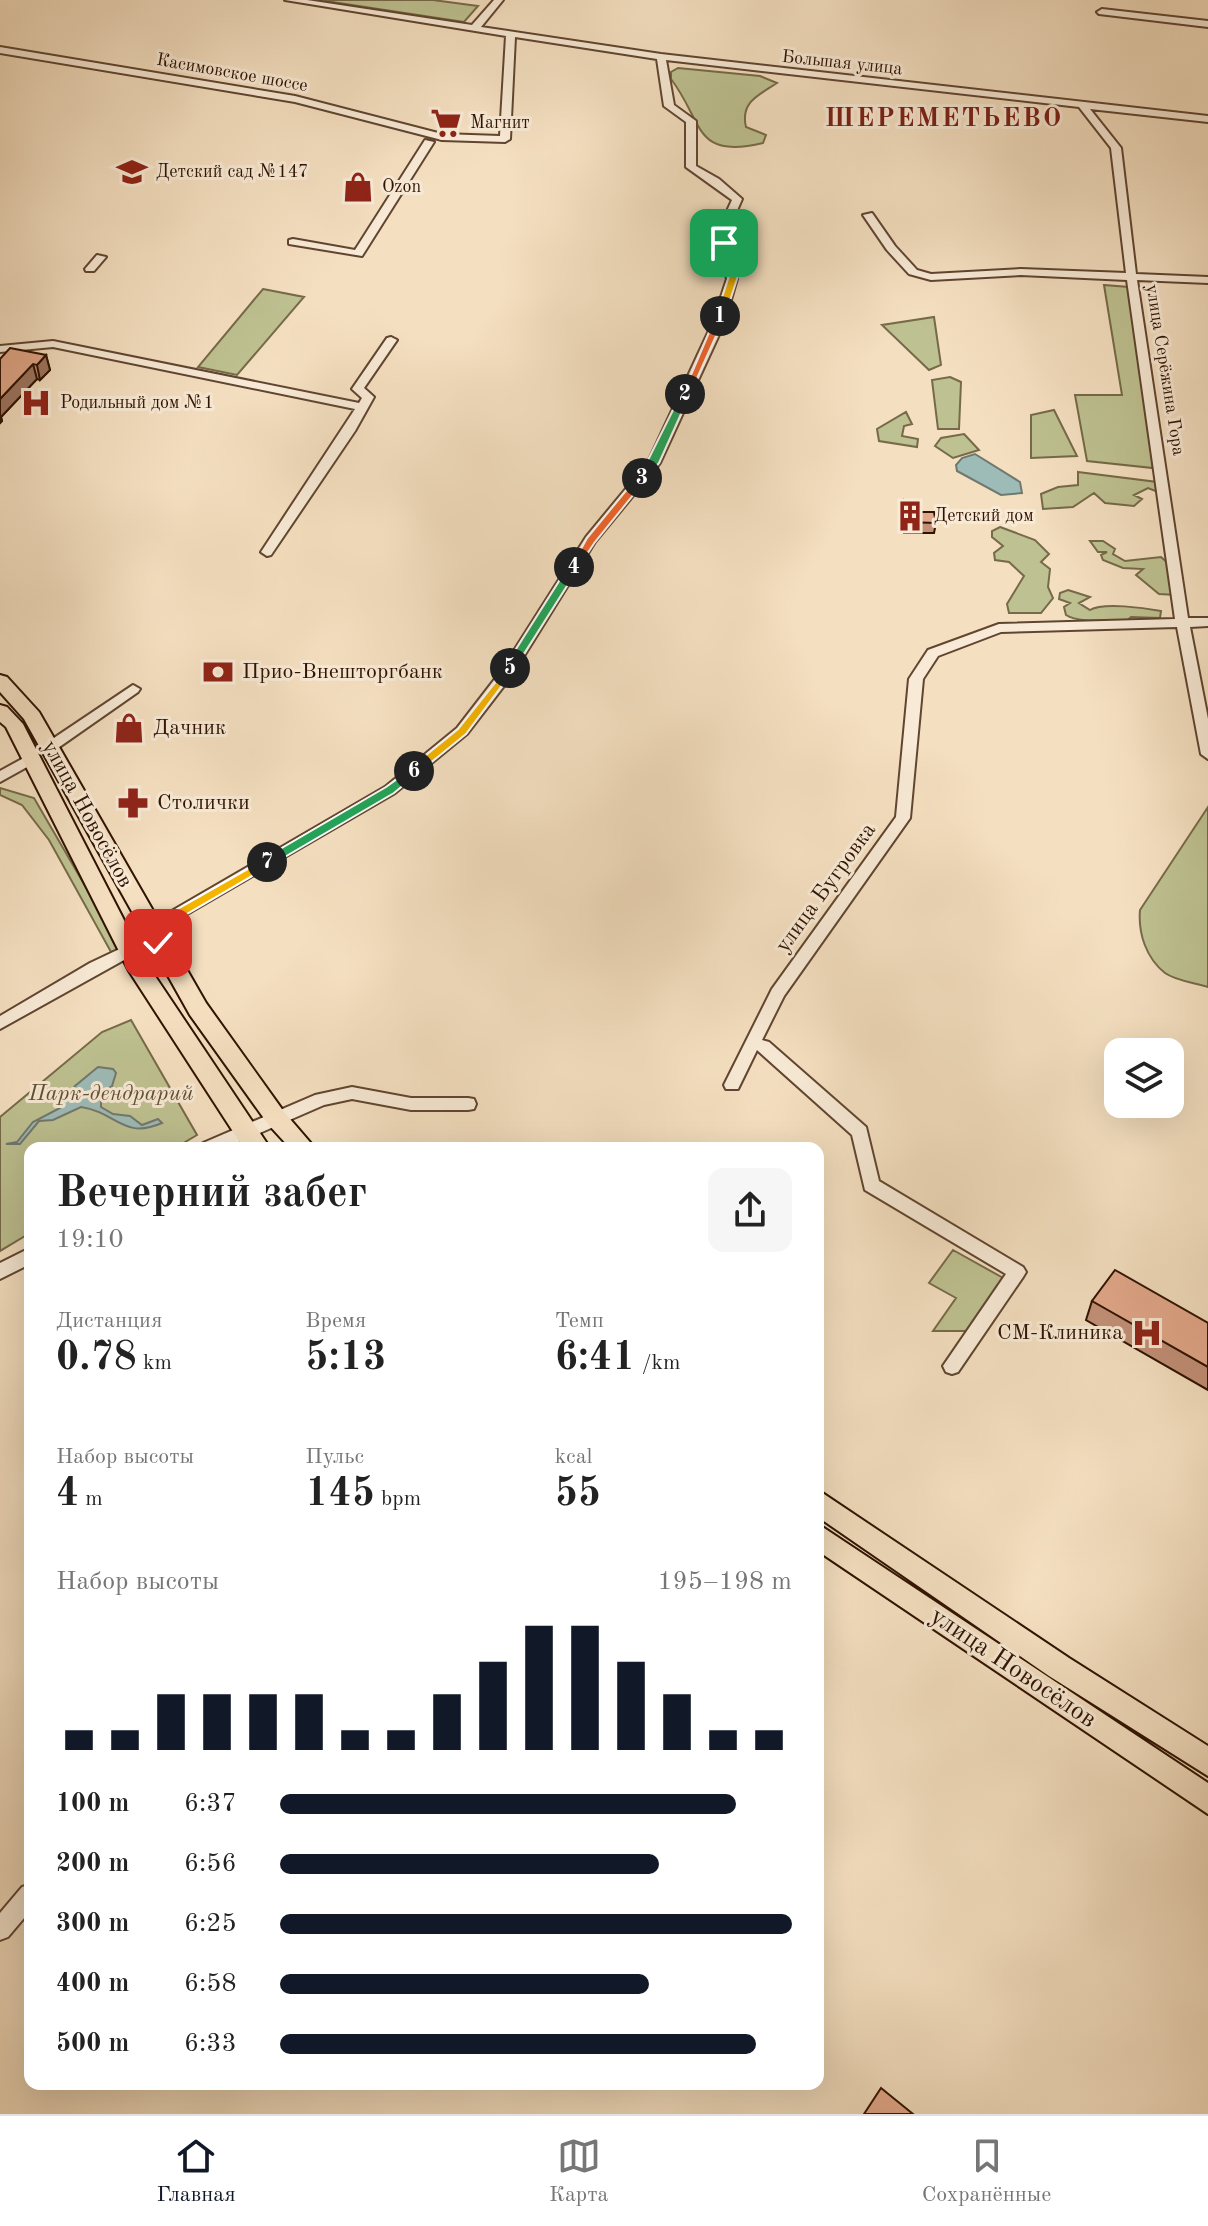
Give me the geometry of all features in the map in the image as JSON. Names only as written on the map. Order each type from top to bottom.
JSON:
[{"type":"main road","name":"улица Новосёлов","points":[[0,681],[18,697],[50,747],[198,1009],[276,1118],[298,1142]]},
{"type":"main road","name":"улица Новосёлов","points":[[0,711],[14,724],[128,951],[252,1140]]},
{"type":"main road","name":"улица Новосёлов","points":[[824,1506],[1047,1658],[1208,1762]]},
{"type":"main road","name":"улица Новосёлов","points":[[824,1540],[1208,1800]]},
{"type":"street","name":"Большая улица","points":[[289,0],[661,57],[1208,119]]},
{"type":"street","points":[[474,29],[499,0]]},
{"type":"street","points":[[1102,12],[1208,24]]},
{"type":"street","points":[[293,242],[358,254],[429,142],[442,137],[505,139],[511,35]]},
{"type":"street","name":"Касимовское шоссе","points":[[0,50],[295,99],[442,137]]},
{"type":"street","points":[[151,930],[390,790],[462,731],[506,674],[590,540],[654,463],[718,324],[733,276],[724,243],[727,222],[737,199],[691,167],[691,121],[669,106],[661,57]]},
{"type":"street","name":"улица Серёжина Гора","points":[[1082,105],[1116,148],[1182,621],[1208,754]]},
{"type":"street","points":[[405,126],[429,142]]},
{"type":"street","name":"улица Серёжина Гора","points":[[868,215],[913,272],[931,277],[1021,272],[1132,276]]},
{"type":"street","points":[[90,269],[101,257]]},
{"type":"street","points":[[1132,276],[1208,280]]},
{"type":"street","points":[[267,552],[368,397],[358,389],[391,340]]},
{"type":"street","points":[[0,349],[53,344],[362,407]]},
{"type":"street","name":"улица Бугровка","points":[[732,1085],[778,993],[903,818],[916,679],[933,653],[999,628],[1208,622]]},
{"type":"street","points":[[50,747],[133,689]]},
{"type":"street","points":[[0,777],[31,759]]},
{"type":"street","points":[[0,1023],[101,962],[128,951]]},
{"type":"street","points":[[763,1046],[860,1132],[871,1185],[1017,1272],[952,1366]]},
{"type":"street","points":[[252,1140],[276,1118],[321,1099],[352,1093],[411,1104],[468,1104]]},
{"type":"street","points":[[0,1272],[24,1258]]},
{"type":"street","points":[[0,1929],[24,1902]]},
{"type":"green space","points":[[319,0],[433,0],[478,6],[464,22]]},
{"type":"green space","points":[[678,68],[760,76],[777,83],[752,100],[746,111],[746,127],[766,135],[763,143],[740,147],[712,142],[703,134],[671,79],[671,72]]},
{"type":"green space","points":[[1104,285],[1129,287],[1153,468],[1087,461],[1075,395],[1122,395]]},
{"type":"green space","points":[[263,289],[304,297],[237,375],[198,367]]},
{"type":"green space","points":[[934,317],[941,365],[929,370],[882,325]]},
{"type":"green space","points":[[950,377],[961,382],[959,429],[938,429],[932,380]]},
{"type":"green space","points":[[1054,410],[1077,456],[1031,458],[1031,415]]},
{"type":"green space","points":[[906,412],[912,424],[904,426],[902,436],[918,439],[917,447],[879,441],[877,429]]},
{"type":"green space","points":[[964,434],[979,450],[953,458],[935,446],[941,438]]},
{"type":"green space","points":[[1078,472],[1157,482],[1158,492],[1148,488],[1134,495],[1142,499],[1134,506],[1105,503],[1094,493],[1073,507],[1043,509],[1041,494],[1058,487],[1078,485]]},
{"type":"green space","points":[[1000,527],[1035,540],[1049,554],[1041,562],[1050,569],[1048,587],[1053,598],[1041,613],[1009,613],[1007,604],[1024,576],[1009,562],[995,560],[994,553],[1003,546],[992,537],[992,531]]},
{"type":"green space","points":[[1090,541],[1103,541],[1115,549],[1113,554],[1125,561],[1161,557],[1169,564],[1176,595],[1159,594],[1136,575],[1143,569],[1123,568],[1103,560],[1101,555],[1107,552],[1098,552]]},
{"type":"green space","points":[[1068,590],[1090,597],[1079,603],[1090,610],[1104,606],[1135,607],[1161,611],[1160,618],[1072,618],[1066,615],[1064,607],[1070,603],[1059,599],[1060,593]]},
{"type":"green space","points":[[0,788],[34,798],[120,946],[115,953],[111,952],[49,840],[22,805],[0,795]]},
{"type":"green space","points":[[1208,807],[1208,987],[1175,978],[1158,967],[1142,936],[1140,910]]},
{"type":"green space","name":"Парк-дендрарий","points":[[131,1020],[197,1135],[185,1142],[24,1142],[24,1237],[0,1251],[0,1117],[102,1032]]},
{"type":"green space","points":[[953,1250],[1005,1279],[968,1331],[933,1331],[956,1298],[929,1283]]},
{"type":"water","points":[[975,454],[1020,482],[1022,493],[1001,495],[957,471],[956,465],[962,458]]},
{"type":"water","points":[[98,1067],[113,1069],[116,1073],[112,1086],[101,1093],[101,1107],[113,1114],[130,1116],[142,1125],[158,1119],[162,1123],[149,1127],[128,1127],[81,1107],[53,1120],[39,1121],[20,1144],[6,1144],[17,1142],[33,1122],[60,1108],[75,1086]]},
{"type":"building","points":[[10,348],[46,355],[37,365],[33,364],[0,399],[0,359]]},
{"type":"building","points":[[904,500],[919,500],[920,512],[934,512],[936,523],[905,522]]},
{"type":"building","points":[[1115,1270],[1208,1323],[1208,1367],[1092,1301]]},
{"type":"building","points":[[881,2088],[913,2114],[864,2114]]},
{"type":"place","name":"Магнит","points":[[446,123]]},
{"type":"place","name":"Детский сад №147","points":[[132,172]]},
{"type":"place","name":"Ozon","points":[[358,187]]},
{"type":"place","name":"Родильный дом №1","points":[[36,403]]},
{"type":"place","name":"Детский дом","points":[[910,516]]},
{"type":"place","name":"Прио-Внешторгбанк","points":[[218,672]]},
{"type":"place","name":"Дачник","points":[[129,728]]},
{"type":"place","name":"Столички","points":[[133,803]]},
{"type":"place","name":"СМ-Клиника","points":[[1147,1333]]},
{"type":"district","name":"ШЕРЕМЕТЬЕВО","points":[[944,119]]},
{"type":"route","points":[[158,943],[151,930],[390,790],[462,731],[506,674],[590,540],[654,463],[718,324],[733,276],[724,243]]}]
